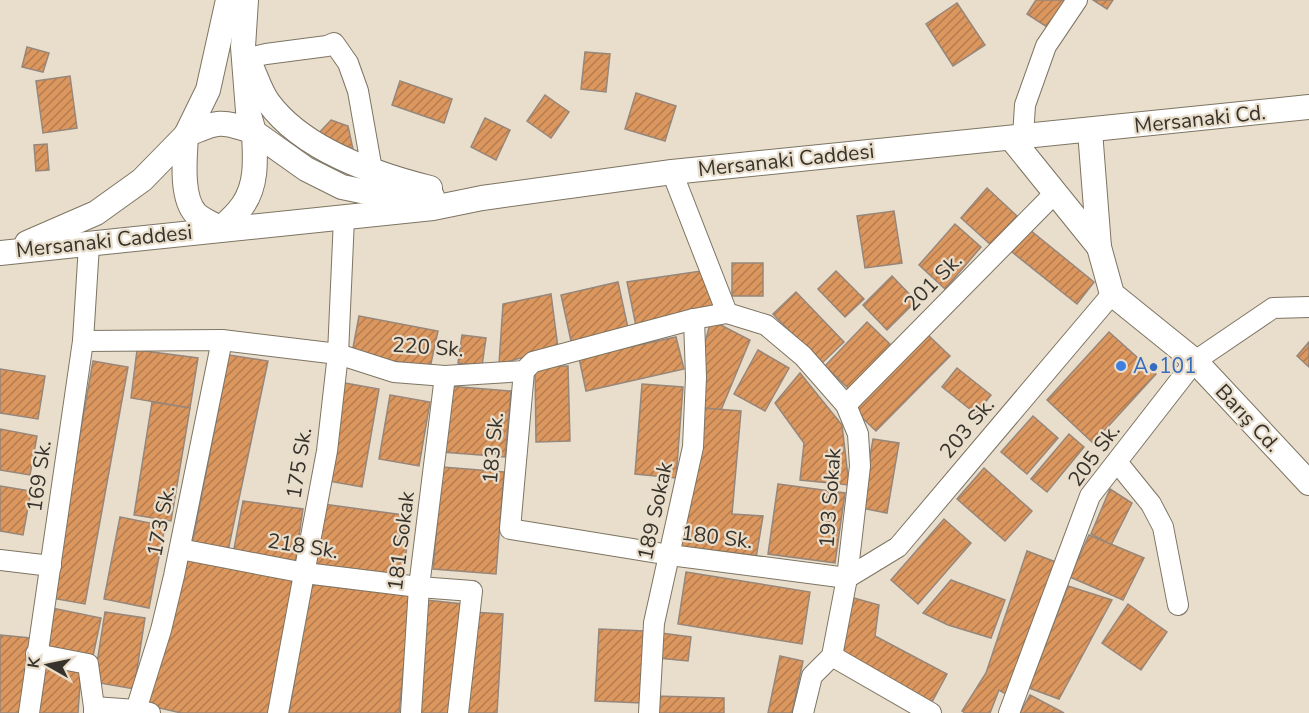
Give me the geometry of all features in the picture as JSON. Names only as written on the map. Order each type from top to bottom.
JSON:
[{"type":"street","name":"Mersanaki Caddesi","points":[[3,253],[96,213],[142,180],[186,135],[208,90],[228,0]]},
{"type":"street","points":[[246,0],[245,52],[248,111],[254,132],[253,186],[243,206],[220,229],[195,213],[187,196],[184,168],[186,135],[216,123],[227,123],[254,132]]},
{"type":"street","points":[[1077,0],[1046,46],[1025,105],[1017,137],[1054,194],[1099,247]]},
{"type":"street","points":[[245,52],[327,46],[334,43],[348,63],[358,91],[372,170]]},
{"type":"street","points":[[245,52],[267,101],[295,131],[330,152],[372,170],[427,187],[482,198]]},
{"type":"street","name":"Mersanaki Cd.","points":[[1090,130],[1309,107]]},
{"type":"street","name":"Mersanaki Caddesi","points":[[3,253],[433,208],[482,198],[672,172],[1090,130]]},
{"type":"street","points":[[1090,130],[1099,247],[1112,294]]},
{"type":"street","name":"Mersanaki Caddesi","points":[[254,132],[306,169],[342,187],[371,193],[482,198]]},
{"type":"street","points":[[672,172],[727,313]]},
{"type":"street","name":"201 Sk.","points":[[846,405],[1054,194]]},
{"type":"street","name":"175 Sk.","points":[[278,713],[327,451],[338,354],[344,218]]},
{"type":"street","name":"169 Sk.","points":[[29,713],[83,341],[89,245]]},
{"type":"street","name":"Barış Cd.","points":[[1112,294],[1195,361],[1309,483]]},
{"type":"street","name":"203 Sk.","points":[[847,578],[898,548],[1112,294]]},
{"type":"street","name":"205 Sk.","points":[[1009,713],[1090,496],[1195,361],[1273,308],[1309,307]]},
{"type":"street","name":"220 Sk.","points":[[83,341],[222,340],[338,354],[394,372],[445,376],[524,370],[533,362],[694,319],[727,313]]},
{"type":"street","name":"193 Sokak","points":[[727,313],[766,325],[803,356],[846,405],[858,434],[860,466],[847,578],[832,656]]},
{"type":"street","name":"189 Sokak","points":[[649,713],[654,623],[693,447],[696,377],[694,319]]},
{"type":"street","name":"173 Sk.","points":[[143,711],[180,549],[222,340]]},
{"type":"street","name":"183 Sk.","points":[[510,529],[524,370]]},
{"type":"street","name":"181 Sokak","points":[[411,713],[419,587],[445,376]]},
{"type":"street","points":[[1117,462],[1151,504],[1163,527],[1178,605]]},
{"type":"street","name":"180 Sk.","points":[[510,529],[670,555],[847,578]]},
{"type":"street","name":"218 Sk.","points":[[180,549],[305,573],[472,591],[458,713]]},
{"type":"street","points":[[0,560],[51,566]]},
{"type":"street","points":[[36,654],[87,664],[94,710],[143,711]]},
{"type":"street","points":[[803,713],[812,676],[832,656],[931,713]]},
{"type":"building","points":[[1036,0],[1065,0],[1047,27],[1027,14]]},
{"type":"building","points":[[1093,0],[1113,0],[1107,9]]},
{"type":"building","points":[[957,3],[985,45],[953,66],[926,24]]},
{"type":"building","points":[[27,47],[49,53],[43,72],[22,67]]},
{"type":"building","points":[[585,52],[610,54],[606,92],[581,89]]},
{"type":"building","points":[[70,76],[77,128],[43,133],[36,81]]},
{"type":"building","points":[[400,81],[452,99],[444,123],[392,105]]},
{"type":"building","points":[[636,93],[676,106],[665,141],[625,129]]},
{"type":"building","points":[[545,95],[569,112],[551,138],[527,121]]},
{"type":"building","points":[[485,118],[510,130],[496,160],[471,147]]},
{"type":"building","points":[[331,120],[348,126],[353,149],[317,135]]},
{"type":"building","points":[[47,144],[49,170],[36,171],[34,145]]},
{"type":"building","points":[[987,188],[1017,216],[991,245],[961,218]]},
{"type":"building","points":[[894,211],[902,263],[865,268],[857,216]]},
{"type":"building","points":[[955,224],[981,247],[945,289],[919,265]]},
{"type":"building","points":[[1030,230],[1094,282],[1077,304],[1012,252]]},
{"type":"building","points":[[732,263],[763,263],[763,296],[732,296]]},
{"type":"building","points":[[701,271],[716,306],[636,326],[627,282]]},
{"type":"building","points":[[836,271],[864,299],[845,317],[818,289]]},
{"type":"building","points":[[892,276],[916,301],[887,330],[863,305]]},
{"type":"building","points":[[618,282],[628,328],[571,341],[561,295]]},
{"type":"building","points":[[796,292],[844,342],[821,364],[773,314]]},
{"type":"building","points":[[551,294],[558,348],[499,364],[503,304]]},
{"type":"building","points":[[359,316],[438,331],[430,368],[352,353]]},
{"type":"building","points":[[711,320],[750,340],[721,410],[703,408],[702,354]]},
{"type":"building","points":[[867,322],[891,345],[849,389],[825,366]]},
{"type":"building","points":[[1109,332],[1156,374],[1093,443],[1047,400]]},
{"type":"building","points":[[462,335],[486,338],[482,366],[458,363]]},
{"type":"building","points":[[928,335],[950,356],[876,431],[854,410]]},
{"type":"building","points":[[676,337],[684,369],[586,391],[579,358]]},
{"type":"building","points":[[1309,342],[1309,367],[1297,356]]},
{"type":"building","points":[[137,350],[198,358],[190,408],[131,398]]},
{"type":"building","points":[[758,350],[789,368],[765,411],[734,394]]},
{"type":"building","points":[[229,355],[268,361],[228,551],[192,545]]},
{"type":"building","points":[[93,361],[128,367],[85,604],[51,598]]},
{"type":"building","points":[[568,366],[570,441],[536,442],[535,367]]},
{"type":"building","points":[[957,368],[991,395],[976,414],[942,387]]},
{"type":"building","points":[[0,369],[45,376],[38,419],[0,413]]},
{"type":"building","points":[[800,373],[842,425],[849,485],[800,480],[804,443],[775,403]]},
{"type":"building","points":[[345,383],[379,389],[362,487],[328,481]]},
{"type":"building","points":[[642,384],[683,387],[676,478],[635,474]]},
{"type":"building","points":[[448,386],[511,391],[505,457],[442,452]]},
{"type":"building","points":[[390,395],[430,402],[419,466],[379,459]]},
{"type":"building","points":[[152,402],[190,408],[171,521],[134,515]]},
{"type":"building","points":[[703,408],[741,411],[732,514],[763,516],[756,558],[678,552]]},
{"type":"building","points":[[1033,416],[1058,438],[1027,474],[1001,452]]},
{"type":"building","points":[[0,429],[37,436],[30,475],[0,470]]},
{"type":"building","points":[[1069,434],[1084,447],[1047,492],[1031,479]]},
{"type":"building","points":[[873,439],[899,443],[887,513],[861,508]]},
{"type":"building","points":[[442,467],[504,472],[496,574],[433,569]]},
{"type":"building","points":[[984,468],[1032,511],[1005,541],[957,499]]},
{"type":"building","points":[[778,484],[845,493],[835,563],[768,554]]},
{"type":"building","points":[[0,486],[31,491],[23,535],[0,531]]},
{"type":"building","points":[[1110,489],[1132,503],[1111,545],[1091,534]]},
{"type":"building","points":[[243,501],[303,509],[295,563],[233,554]]},
{"type":"building","points":[[323,504],[411,516],[403,576],[314,565]]},
{"type":"building","points":[[120,517],[165,526],[149,608],[104,599]]},
{"type":"building","points":[[944,519],[971,543],[918,604],[891,580]]},
{"type":"building","points":[[1089,535],[1144,558],[1123,600],[1070,577]]},
{"type":"building","points":[[1027,551],[1061,564],[1013,698],[999,690],[990,713],[965,713],[962,711],[986,673]]},
{"type":"building","points":[[188,560],[294,576],[272,713],[181,713],[147,705]]},
{"type":"building","points":[[686,572],[810,592],[802,644],[678,624]]},
{"type":"building","points":[[951,580],[1005,600],[991,638],[948,625],[923,613]]},
{"type":"building","points":[[311,584],[411,596],[399,713],[289,713]]},
{"type":"building","points":[[1068,586],[1112,600],[1059,699],[1029,688]]},
{"type":"building","points":[[854,598],[879,605],[875,636],[947,674],[932,702],[840,652]]},
{"type":"building","points":[[426,600],[463,604],[451,713],[414,713]]},
{"type":"building","points":[[1128,604],[1167,632],[1141,670],[1102,643]]},
{"type":"building","points":[[52,608],[101,618],[93,656],[44,646]]},
{"type":"building","points":[[105,612],[145,618],[134,689],[94,682]]},
{"type":"building","points":[[472,612],[503,614],[497,713],[466,713]]},
{"type":"building","points":[[599,629],[645,631],[642,703],[595,701]]},
{"type":"building","points":[[661,633],[691,637],[688,661],[658,658]]},
{"type":"building","points":[[0,635],[31,638],[23,713],[0,713]]},
{"type":"building","points":[[780,656],[803,661],[792,713],[768,713]]},
{"type":"building","points":[[45,663],[81,670],[78,713],[35,713]]},
{"type":"building","points":[[1030,695],[1064,713],[1020,713]]},
{"type":"building","points":[[655,696],[724,698],[724,713],[655,713]]},
{"type":"place","name":"A•101","points":[[1121,366]]}]
